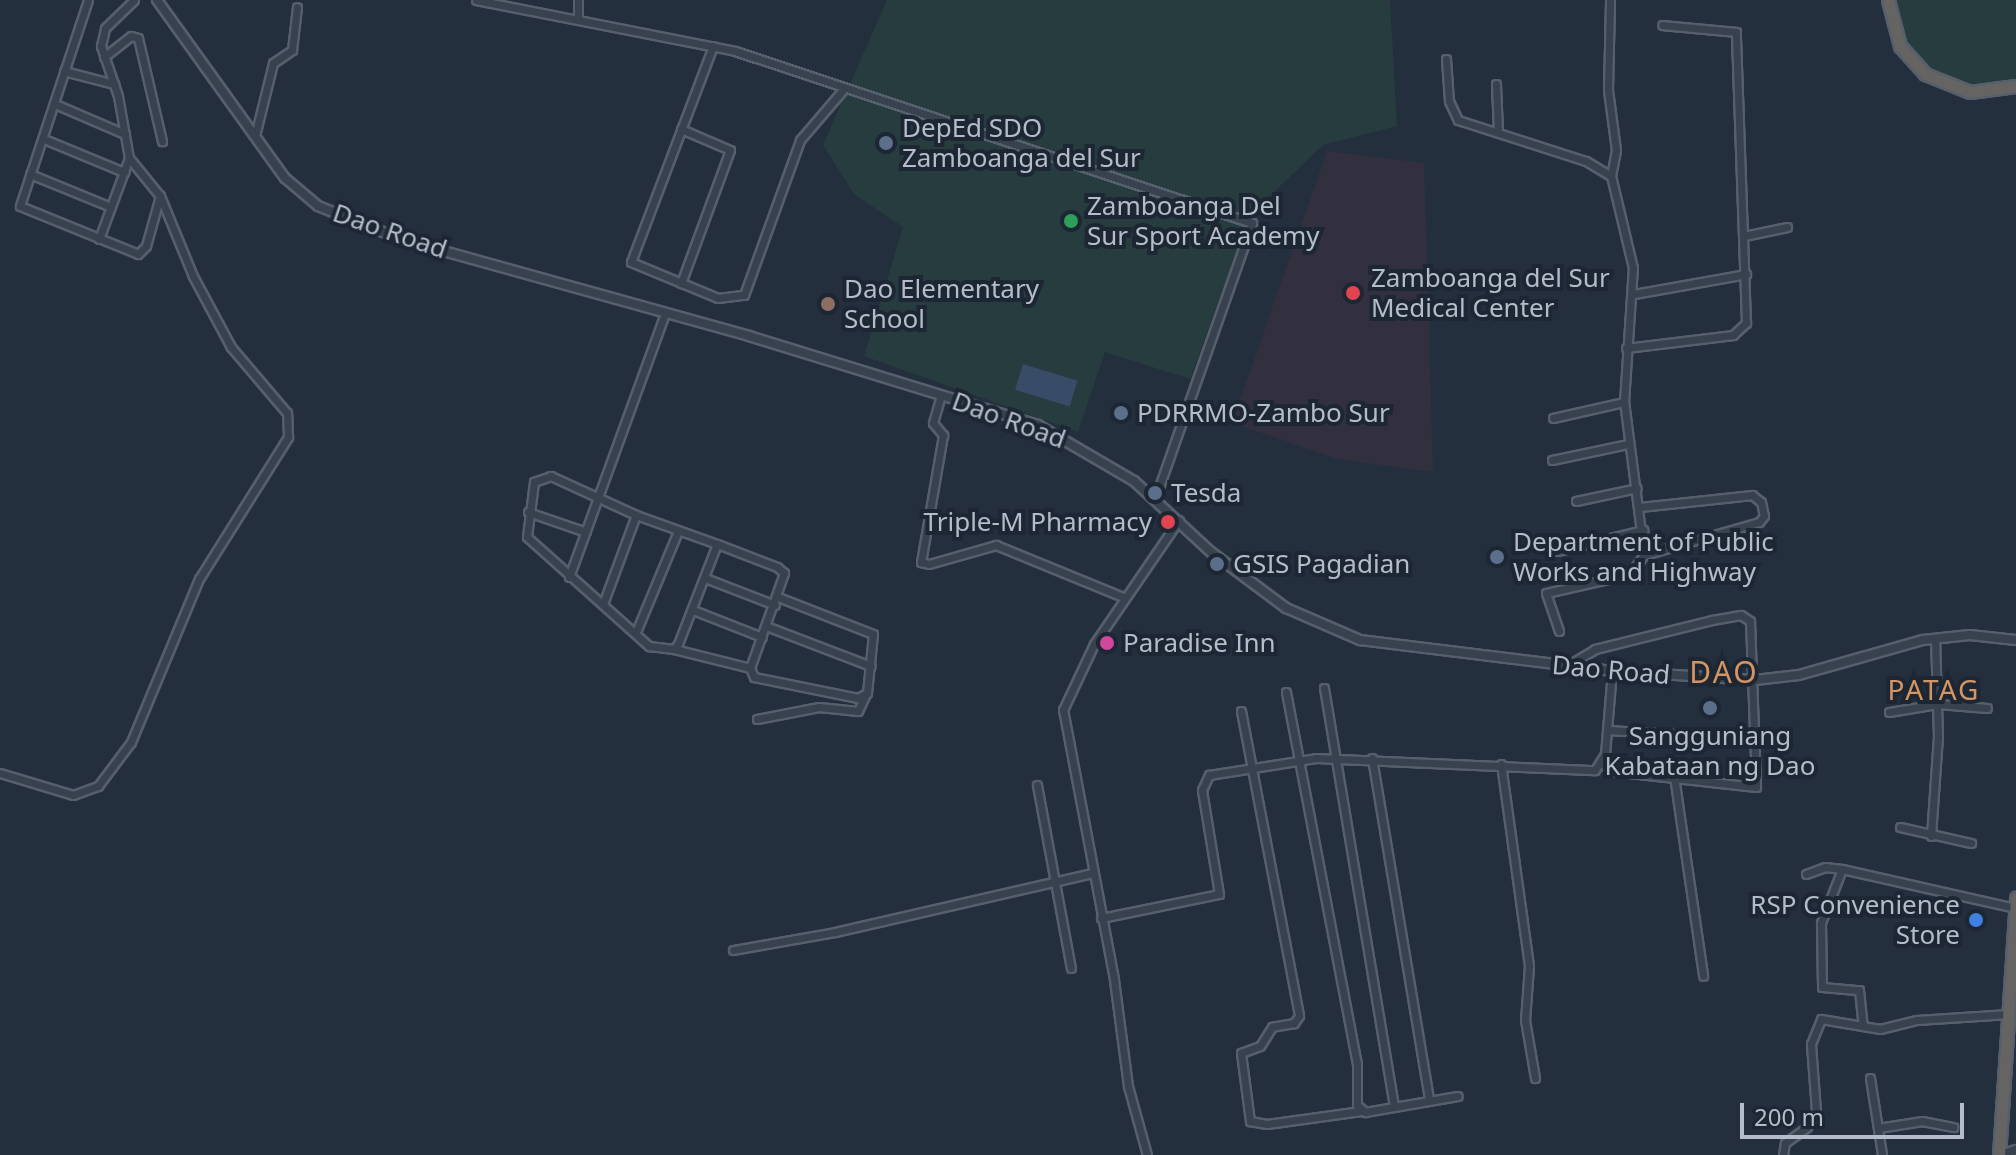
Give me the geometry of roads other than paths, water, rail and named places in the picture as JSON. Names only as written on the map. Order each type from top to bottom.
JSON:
[{"type":"highway","points":[[1888,0],[1900,46],[1925,74],[1970,92],[2016,86]]},
{"type":"highway","points":[[2001,1155],[2016,898]]},
{"type":"street","points":[[88,0],[44,139],[20,198],[22,208],[141,254],[160,196]]},
{"type":"street","points":[[99,239],[129,158],[114,84],[104,57],[105,28],[134,0]]},
{"type":"street","name":"Dao Road","points":[[157,0],[302,196],[340,217],[400,239],[941,395],[1068,440],[1155,498],[1268,596],[1340,633],[1412,650],[1612,671],[1755,680],[1799,675],[1935,638],[1970,635],[2016,640]]},
{"type":"street","points":[[476,0],[512,11],[578,19],[713,46],[842,91],[1252,223],[1155,498]]},
{"type":"street","points":[[578,0],[578,19]]},
{"type":"street","points":[[1610,0],[1608,90],[1616,150],[1611,176],[1630,243],[1634,294],[1626,348],[1624,402],[1644,555]]},
{"type":"street","points":[[255,136],[274,61],[292,50],[297,7]]},
{"type":"street","points":[[1626,348],[1741,332],[1746,274],[1736,32],[1662,25]]},
{"type":"street","points":[[104,57],[131,36],[138,38],[162,141]]},
{"type":"street","points":[[713,46],[631,262],[727,300],[744,295],[800,140],[842,91]]},
{"type":"street","points":[[1446,59],[1454,116],[1586,161],[1611,176]]},
{"type":"street","points":[[64,71],[114,84]]},
{"type":"street","points":[[1496,84],[1498,131]]},
{"type":"street","points":[[55,104],[125,134]]},
{"type":"street","points":[[681,129],[730,150],[681,283]]},
{"type":"street","points":[[44,139],[124,172]]},
{"type":"street","points":[[0,773],[73,795],[98,786],[115,767],[148,704],[199,579],[288,437],[287,413],[231,347],[193,276],[160,196],[129,158]]},
{"type":"street","points":[[30,174],[111,207]]},
{"type":"street","points":[[1744,236],[1787,227]]},
{"type":"street","points":[[1634,294],[1746,274]]},
{"type":"street","points":[[569,577],[665,313]]},
{"type":"street","points":[[941,395],[933,423],[943,435],[921,562],[929,564],[996,545],[1125,598]]},
{"type":"street","points":[[1553,418],[1624,402]]},
{"type":"street","points":[[1552,460],[1628,444]]},
{"type":"street","points":[[750,668],[649,646],[569,577],[524,533],[540,476],[551,476],[636,515],[782,570],[785,580],[750,668],[754,677],[865,696]]},
{"type":"street","points":[[1576,501],[1637,488]]},
{"type":"street","points":[[1559,631],[1546,593],[1630,574],[1644,555],[1759,522],[1764,516],[1761,502],[1752,495],[1640,507]]},
{"type":"street","points":[[528,512],[586,532]]},
{"type":"street","points":[[603,604],[636,515]]},
{"type":"street","points":[[1147,1155],[1128,1086],[1063,710],[1072,684],[1125,598],[1179,520]]},
{"type":"street","points":[[1557,551],[1643,530]]},
{"type":"street","points":[[636,632],[678,531]]},
{"type":"street","points":[[674,649],[693,610],[717,544]]},
{"type":"street","points":[[705,578],[873,634],[871,666],[865,696],[858,711],[819,707],[757,719]]},
{"type":"street","points":[[693,610],[762,637]]},
{"type":"street","points":[[1567,666],[1595,649],[1741,615],[1753,630],[1756,787],[1611,771],[1602,763]]},
{"type":"street","points":[[766,626],[871,666]]},
{"type":"street","points":[[1931,836],[1938,704],[1935,638]]},
{"type":"street","points":[[1101,918],[1218,896],[1203,780],[1254,766],[1337,757],[1592,771],[1602,763],[1612,671]]},
{"type":"street","points":[[1324,688],[1394,1106]]},
{"type":"street","points":[[1286,692],[1357,1063],[1361,1111]]},
{"type":"street","points":[[1889,712],[1938,704],[1987,708]]},
{"type":"street","points":[[1241,711],[1254,766],[1299,1016],[1294,1023],[1272,1027],[1260,1046],[1241,1053],[1250,1121],[1267,1124],[1458,1096]]},
{"type":"street","points":[[1608,730],[1756,739]]},
{"type":"street","points":[[1372,758],[1429,1099]]},
{"type":"street","points":[[1501,764],[1529,966],[1525,1020],[1535,1078]]},
{"type":"street","points":[[1674,776],[1703,976]]},
{"type":"street","points":[[1037,785],[1071,968]]},
{"type":"street","points":[[1900,827],[1971,843]]},
{"type":"street","points":[[1806,874],[1825,867],[1842,869],[2015,908]]},
{"type":"street","points":[[1842,869],[1821,923],[1822,987],[1859,990],[1863,1026]]},
{"type":"street","points":[[733,950],[835,932],[1092,873]]},
{"type":"street","points":[[1783,1155],[1785,1143],[1807,1127],[1816,1111],[1811,1044],[1819,1023],[1829,1018],[1890,1028],[1917,1020],[2009,1014]]},
{"type":"street","points":[[1870,1078],[1882,1155]]},
{"type":"street","points":[[1878,1128],[1922,1121],[1953,1127]]},
{"type":"street","points":[[2001,1155],[2016,1150]]},
{"type":"water","points":[[1023,364],[1078,381],[1070,406],[1015,390]]},
{"type":"place","name":"DepEd SDO Zamboanga del Sur","points":[[886,143]]},
{"type":"place","name":"Zamboanga Del Sur Sport Academy","points":[[1071,221]]},
{"type":"place","name":"Zamboanga del Sur Medical Center","points":[[1353,293]]},
{"type":"place","name":"Dao Elementary School","points":[[828,304]]},
{"type":"place","name":"PDRRMO-Zambo Sur","points":[[1121,413]]},
{"type":"place","name":"Tesda","points":[[1155,493]]},
{"type":"place","name":"Triple-M Pharmacy","points":[[1168,522]]},
{"type":"place","name":"Department of Public Works and Highway","points":[[1497,557]]},
{"type":"place","name":"GSIS Pagadian","points":[[1217,564]]},
{"type":"place","name":"Paradise Inn","points":[[1107,643]]},
{"type":"place","name":"Sangguniang Kabataan ng Dao","points":[[1710,708]]},
{"type":"place","name":"RSP Convenience Store","points":[[1976,920]]},
{"type":"district","name":"DAO","points":[[1724,672]]},
{"type":"district","name":"PATAG","points":[[1934,689]]}]
